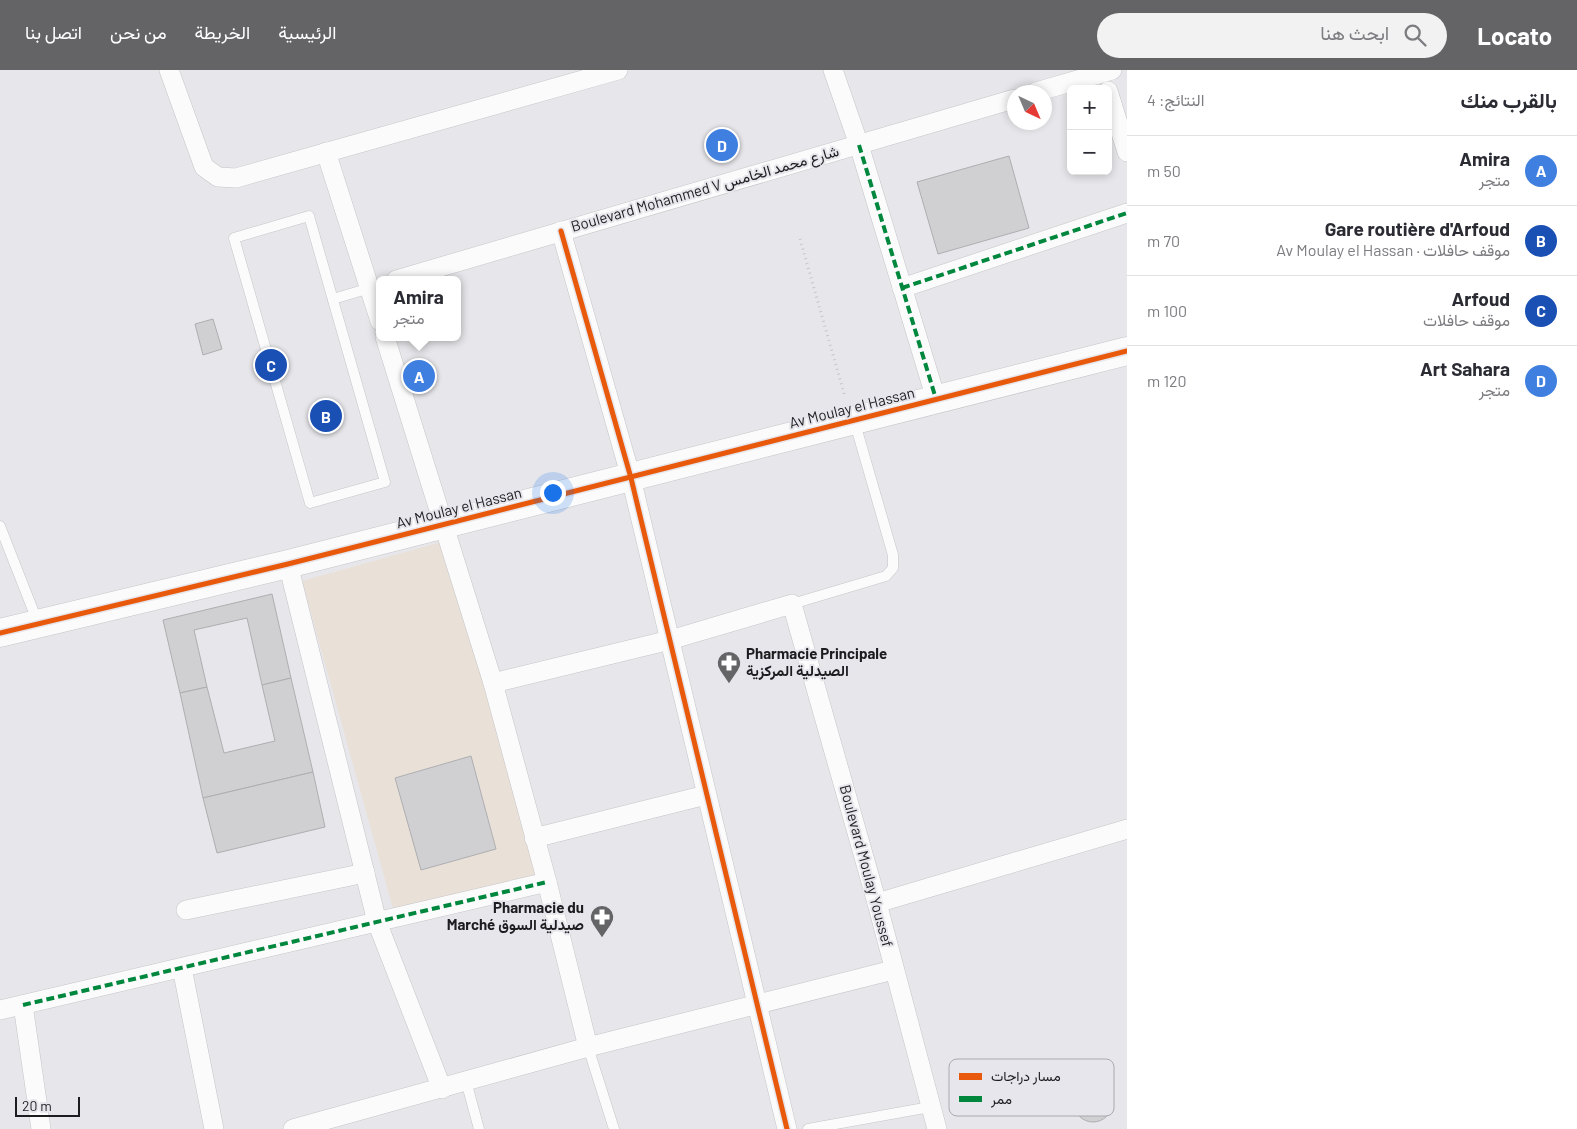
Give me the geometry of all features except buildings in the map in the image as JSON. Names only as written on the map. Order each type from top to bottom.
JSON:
[{"type":"street","points":[[170,70],[204,167],[218,177],[236,178],[618,70]]},
{"type":"street","points":[[833,70],[859,145],[936,400]]},
{"type":"street","points":[[1052,89],[1107,78],[1127,152]]},
{"type":"street","name":"Boulevard Mohammed V شارع محمد الخامس","points":[[409,276],[1007,101]]},
{"type":"street","points":[[326,152],[375,286]]},
{"type":"street","points":[[902,288],[1127,213]]},
{"type":"street","points":[[561,231],[631,478],[788,1129]]},
{"type":"street","points":[[386,341],[445,524],[493,683],[547,882],[588,1047]]},
{"type":"street","name":"Av Moulay el Hassan","points":[[0,633],[288,564],[1127,352]]},
{"type":"street","points":[[288,564],[377,922],[442,1089]]},
{"type":"street","points":[[493,683],[670,640],[792,604]]},
{"type":"street","name":"Boulevard Moulay Youssef","points":[[792,604],[877,903],[936,1129]]},
{"type":"street","points":[[534,838],[706,795]]},
{"type":"street","points":[[877,903],[1127,829]]},
{"type":"street","points":[[186,910],[365,873]]},
{"type":"street","points":[[0,1010],[547,882]]},
{"type":"street","points":[[182,968],[214,1129]]},
{"type":"street","points":[[294,1129],[588,1047],[757,1006],[893,970]]},
{"type":"street","points":[[23,1006],[41,1129]]},
{"type":"lane","points":[[309,216],[333,299],[385,482],[310,503],[234,238],[309,216]]},
{"type":"lane","points":[[333,299],[375,286]]},
{"type":"lane","points":[[792,604],[886,576],[893,568],[893,555],[853,420]]},
{"type":"lane","points":[[0,526],[38,624]]},
{"type":"lane","points":[[588,1047],[614,1129]]},
{"type":"lane","points":[[466,1081],[479,1129]]},
{"type":"lane","points":[[808,1129],[930,1107]]},
{"type":"path","points":[[800,239],[853,420]]},
{"type":"shaded area","points":[[448,540],[541,874],[395,916],[302,581]]},
{"type":"marked path","points":[[859,145],[936,399]]},
{"type":"marked path","points":[[902,288],[1127,213]]},
{"type":"marked path","points":[[23,1005],[547,882]]},
{"type":"cycle path","points":[[561,231],[631,478],[787,1129]]},
{"type":"cycle path","points":[[0,633],[288,564],[1127,351]]},
{"type":"place","name":"Art Sahara","points":[[722,145]]},
{"type":"place","name":"Arfoud","points":[[271,365]]},
{"type":"place","name":"Amira","points":[[419,376]]},
{"type":"place","name":"Gare routière d'Arfoud","points":[[326,416]]},
{"type":"place","name":"Pharmacie Principale الصيدلية المركزية","points":[[729,684]]},
{"type":"place","name":"Pharmacie du Marché صيدلية السوق","points":[[602,938]]}]
